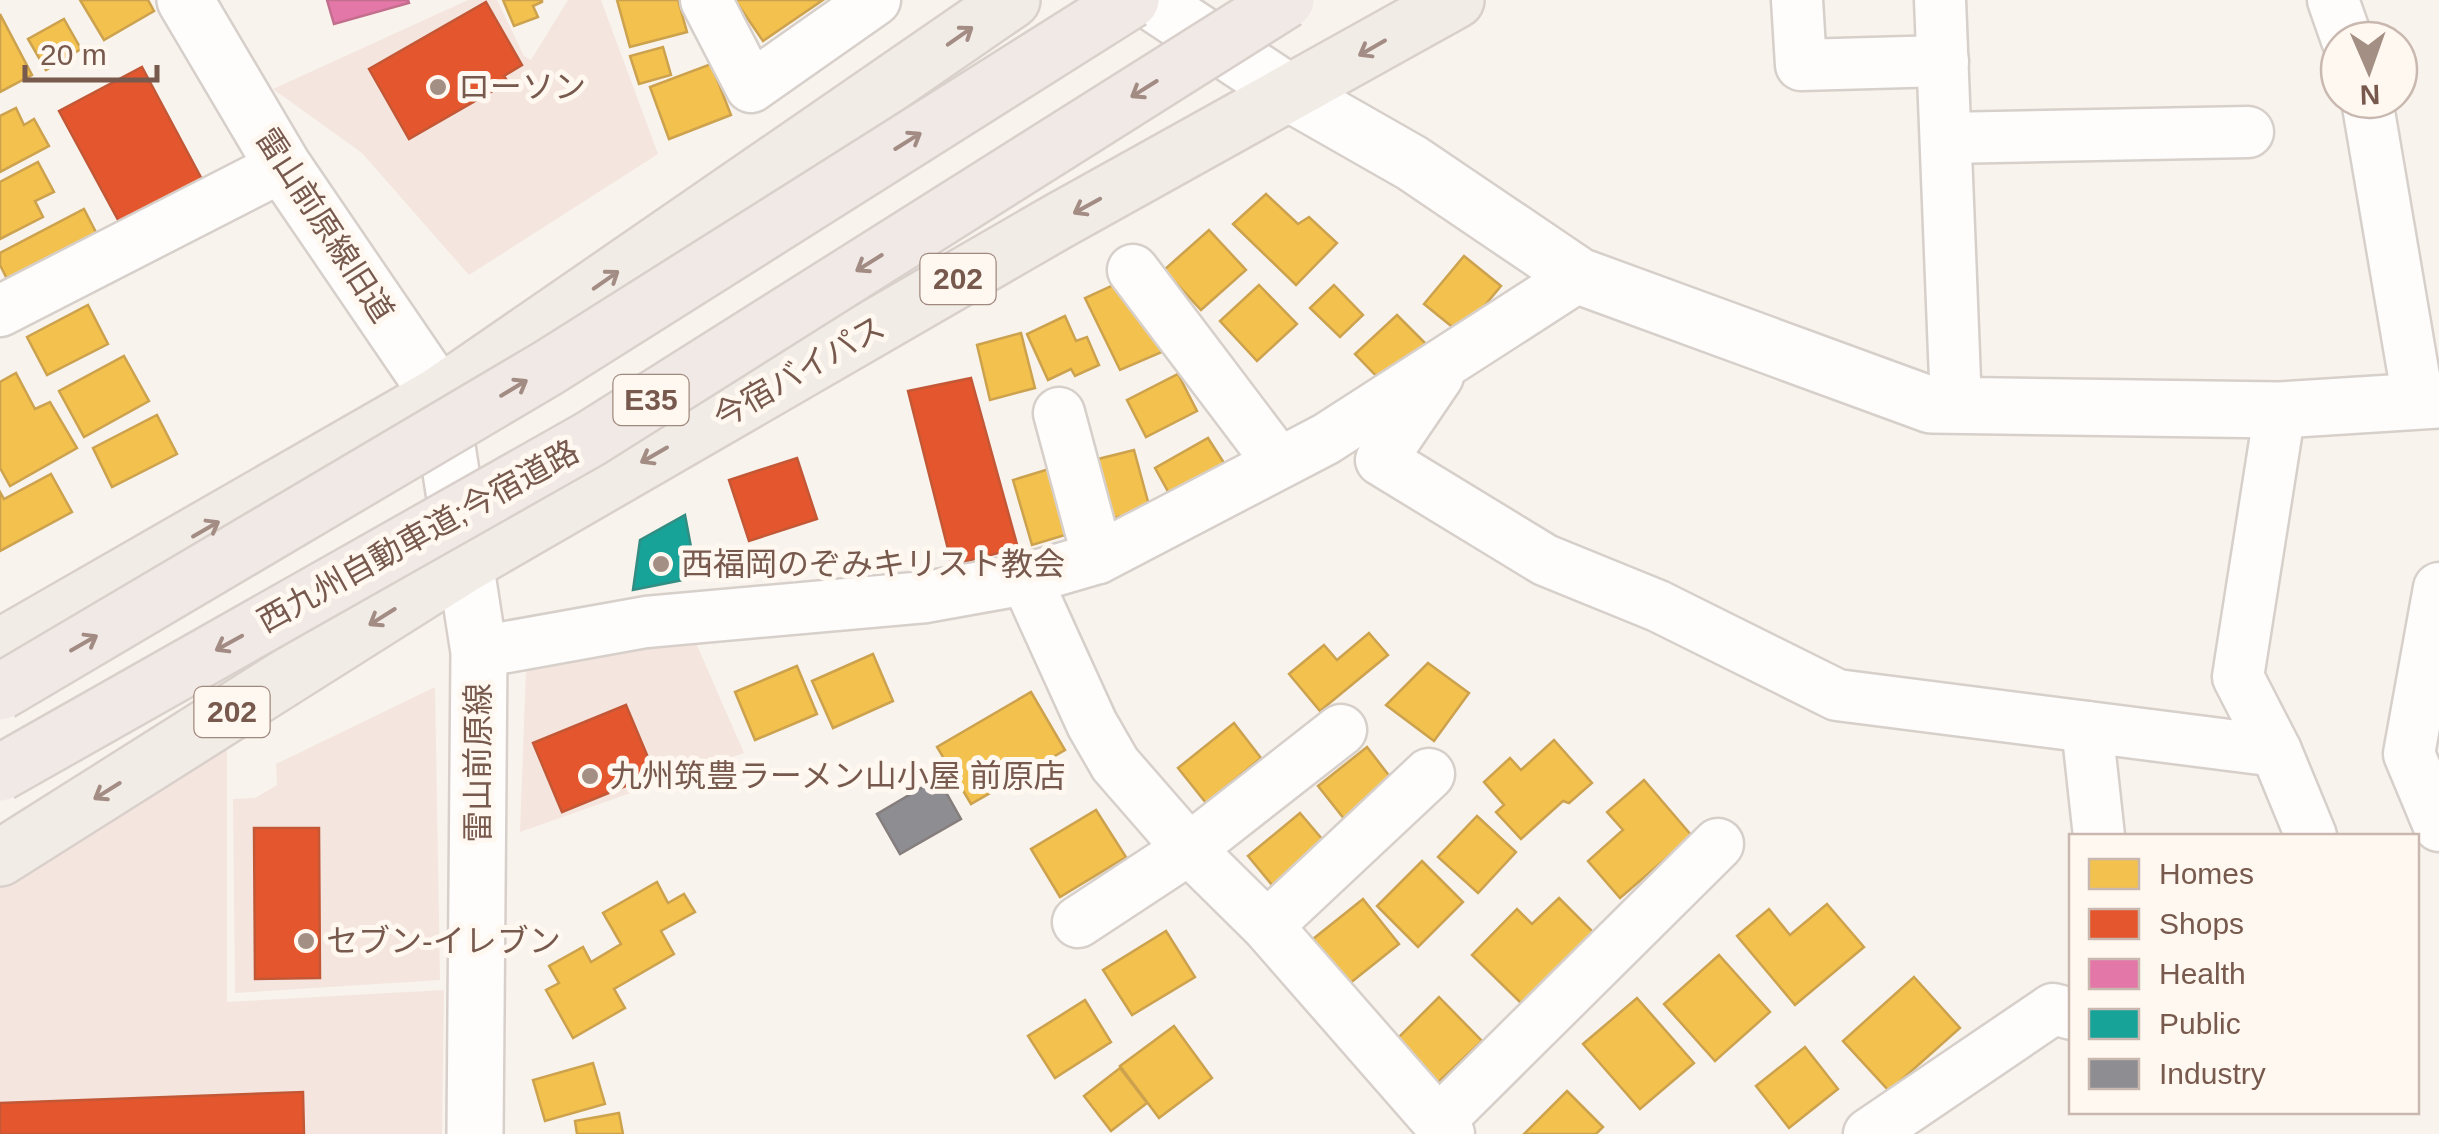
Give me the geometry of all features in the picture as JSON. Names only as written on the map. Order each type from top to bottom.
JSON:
[{"type":"highway","points":[[0,647],[439,395],[1012,0]]},
{"type":"highway","name":"E35","points":[[0,692],[548,368],[1132,0]]},
{"type":"highway","name":"西九州自動車道;今宿道路","points":[[0,773],[590,438],[1286,0]]},
{"type":"highway","name":"今宿バイパス","points":[[0,858],[464,565],[1058,222],[1456,0]]},
{"type":"street","name":"雷山前原線旧道","points":[[185,0],[284,166],[439,395]]},
{"type":"street","points":[[706,0],[751,87],[875,0]]},
{"type":"street","points":[[1149,0],[1291,94],[1412,163],[1578,276],[1931,405],[2280,410],[2428,400],[2372,120]]},
{"type":"street","points":[[1797,0],[1801,65],[1943,62]]},
{"type":"street","points":[[1940,0],[1956,405]]},
{"type":"street","points":[[1946,138],[2248,132]]},
{"type":"street","points":[[0,312],[284,166]]},
{"type":"street","points":[[1133,270],[1279,463]]},
{"type":"street","points":[[480,652],[646,622],[926,597],[1026,579],[1098,558],[1326,438],[1578,276]]},
{"type":"street","points":[[1449,359],[1381,460],[1545,560],[1658,606],[1838,696],[2276,752]]},
{"type":"street","name":"雷山前原線","points":[[439,395],[480,652],[475,1134]]},
{"type":"street","points":[[2280,410],[2238,677],[2276,752],[2310,834]]},
{"type":"street","points":[[1059,412],[1098,558]]},
{"type":"street","points":[[1026,579],[1092,724],[1115,764],[1189,849],[1267,926],[1444,1128],[1718,844]]},
{"type":"street","points":[[2439,588],[2408,754],[2439,826]]},
{"type":"street","points":[[2087,727],[2099,834]]},
{"type":"street","points":[[1078,922],[1189,849],[1341,730]]},
{"type":"street","points":[[1267,926],[1429,774]]},
{"type":"street","points":[[1870,1134],[2053,1009],[2069,1013]]},
{"type":"shaded area","points":[[468,0],[497,0],[524,56],[531,60],[568,0],[601,0],[658,154],[469,275],[362,153],[273,89]]},
{"type":"shaded area","points":[[692,634],[744,753],[520,832],[526,670]]},
{"type":"shaded area","points":[[435,687],[440,980],[235,993],[233,799],[255,798],[277,785],[276,764]]},
{"type":"shaded area","points":[[227,749],[227,1002],[444,990],[442,1134],[0,1134],[0,889]]},
{"type":"building: Homes","points":[[80,0],[148,0],[154,11],[104,40]]},
{"type":"building: Homes","points":[[503,0],[542,2],[533,6],[538,17],[514,26]]},
{"type":"building: Homes","points":[[617,0],[678,0],[687,32],[630,47]]},
{"type":"building: Homes","points":[[735,0],[823,0],[763,41]]},
{"type":"building: Homes","points":[[0,14],[32,75],[0,92]]},
{"type":"building: Homes","points":[[64,19],[81,49],[46,70],[28,39]]},
{"type":"building: Homes","points":[[663,47],[671,75],[639,84],[630,56]]},
{"type":"building: Homes","points":[[711,64],[731,115],[669,139],[650,87]]},
{"type":"building: Homes","points":[[16,108],[24,125],[34,119],[49,146],[0,172],[0,116]]},
{"type":"building: Homes","points":[[38,162],[54,192],[35,201],[43,217],[0,239],[0,182]]},
{"type":"building: Homes","points":[[1266,194],[1298,224],[1309,217],[1337,243],[1296,285],[1233,224]]},
{"type":"building: Homes","points":[[84,209],[102,244],[12,289],[0,265],[0,253]]},
{"type":"building: Homes","points":[[1209,230],[1246,270],[1201,310],[1164,270]]},
{"type":"building: Homes","points":[[1464,256],[1501,286],[1461,334],[1424,304]]},
{"type":"building: Homes","points":[[1122,281],[1162,352],[1120,370],[1085,298]]},
{"type":"building: Homes","points":[[1259,285],[1297,324],[1257,361],[1220,321]]},
{"type":"building: Homes","points":[[1334,285],[1363,315],[1340,337],[1310,308]]},
{"type":"building: Homes","points":[[88,305],[108,344],[47,375],[27,337]]},
{"type":"building: Homes","points":[[1397,315],[1428,346],[1386,386],[1355,354]]},
{"type":"building: Homes","points":[[1065,316],[1076,341],[1087,337],[1099,365],[1075,376],[1071,369],[1048,380],[1027,334]]},
{"type":"building: Homes","points":[[1021,333],[1035,388],[990,400],[977,345]]},
{"type":"building: Homes","points":[[124,356],[149,401],[84,437],[59,391]]},
{"type":"building: Homes","points":[[16,373],[35,409],[50,402],[77,448],[10,486],[0,468],[0,382]]},
{"type":"building: Homes","points":[[1178,374],[1197,411],[1146,437],[1127,400]]},
{"type":"building: Homes","points":[[157,415],[177,454],[112,487],[93,448]]},
{"type":"building: Homes","points":[[1208,438],[1226,466],[1170,495],[1155,468]]},
{"type":"building: Homes","points":[[1134,450],[1150,509],[1106,520],[1090,461]]},
{"type":"building: Homes","points":[[1052,468],[1072,533],[1032,545],[1013,480]]},
{"type":"building: Homes","points":[[51,474],[72,512],[0,551],[0,492],[4,499]]},
{"type":"building: Homes","points":[[1369,633],[1388,655],[1320,711],[1289,674],[1324,645],[1337,660]]},
{"type":"building: Homes","points":[[873,654],[893,701],[833,728],[812,681]]},
{"type":"building: Homes","points":[[1428,663],[1469,693],[1434,741],[1386,705]]},
{"type":"building: Homes","points":[[797,666],[817,714],[755,740],[735,692]]},
{"type":"building: Homes","points":[[1031,692],[1065,750],[971,804],[937,747]]},
{"type":"building: Homes","points":[[1234,723],[1261,758],[1206,803],[1178,768]]},
{"type":"building: Homes","points":[[1554,740],[1592,783],[1569,803],[1563,801],[1521,839],[1496,812],[1504,805],[1484,782],[1510,758],[1521,770]]},
{"type":"building: Homes","points":[[1367,747],[1394,782],[1345,820],[1318,786]]},
{"type":"building: Homes","points":[[1644,780],[1692,836],[1620,898],[1588,861],[1623,830],[1607,812]]},
{"type":"building: Homes","points":[[1096,810],[1126,857],[1060,897],[1031,849]]},
{"type":"building: Homes","points":[[1300,813],[1334,853],[1282,897],[1248,856]]},
{"type":"building: Homes","points":[[1477,816],[1516,852],[1478,893],[1438,857]]},
{"type":"building: Homes","points":[[1422,861],[1463,902],[1418,947],[1377,906]]},
{"type":"building: Homes","points":[[657,882],[668,903],[684,894],[695,912],[661,931],[674,954],[614,989],[625,1008],[573,1038],[546,990],[559,983],[549,966],[583,947],[591,962],[621,944],[603,913]]},
{"type":"building: Homes","points":[[1559,898],[1593,932],[1522,1004],[1472,955],[1517,909],[1532,924]]},
{"type":"building: Homes","points":[[1363,899],[1399,944],[1349,984],[1313,939]]},
{"type":"building: Homes","points":[[1827,904],[1864,947],[1795,1005],[1737,936],[1769,909],[1790,935]]},
{"type":"building: Homes","points":[[1166,931],[1195,977],[1132,1015],[1103,970]]},
{"type":"building: Homes","points":[[1719,955],[1770,1012],[1715,1061],[1664,1004]]},
{"type":"building: Homes","points":[[1914,977],[1960,1028],[1889,1091],[1843,1041]]},
{"type":"building: Homes","points":[[1439,997],[1482,1041],[1434,1086],[1392,1044]]},
{"type":"building: Homes","points":[[1637,998],[1694,1063],[1640,1109],[1583,1044]]},
{"type":"building: Homes","points":[[1085,1000],[1111,1042],[1055,1078],[1028,1036]]},
{"type":"building: Homes","points":[[1174,1026],[1212,1078],[1159,1118],[1120,1066]]},
{"type":"building: Homes","points":[[1805,1047],[1838,1089],[1789,1128],[1756,1086]]},
{"type":"building: Homes","points":[[593,1063],[605,1104],[545,1121],[533,1080]]},
{"type":"building: Homes","points":[[1120,1068],[1147,1103],[1111,1131],[1084,1096]]},
{"type":"building: Homes","points":[[1567,1091],[1603,1127],[1596,1134],[1524,1134]]},
{"type":"building: Homes","points":[[619,1113],[623,1134],[577,1134],[575,1121]]},
{"type":"building: Shops","points":[[486,2],[522,65],[504,76],[508,82],[409,139],[369,69]]},
{"type":"building: Shops","points":[[142,67],[205,185],[123,229],[59,111]]},
{"type":"building: Shops","points":[[971,378],[1018,548],[952,565],[908,391]]},
{"type":"building: Shops","points":[[797,458],[817,519],[749,541],[729,480]]},
{"type":"building: Shops","points":[[626,705],[655,774],[562,812],[533,743]]},
{"type":"building: Shops","points":[[254,828],[319,828],[320,978],[255,979]]},
{"type":"building: Shops","points":[[303,1092],[304,1134],[0,1134],[0,1103]]},
{"type":"building: Health","points":[[327,0],[408,0],[409,3],[334,24]]},
{"type":"building: Public","name":"西福岡のぞみキリスト教会","points":[[685,515],[691,547],[683,549],[688,579],[633,590],[640,540]]},
{"type":"building: Industry","points":[[938,778],[961,819],[900,854],[877,814]]},
{"type":"place","name":"ローソン","points":[[438,87]]},
{"type":"place","name":"西福岡のぞみキリスト教会","points":[[661,564]]},
{"type":"place","name":"九州筑豊ラーメン山小屋 前原店","points":[[590,776]]},
{"type":"place","name":"セブン-イレブン","points":[[306,941]]}]
